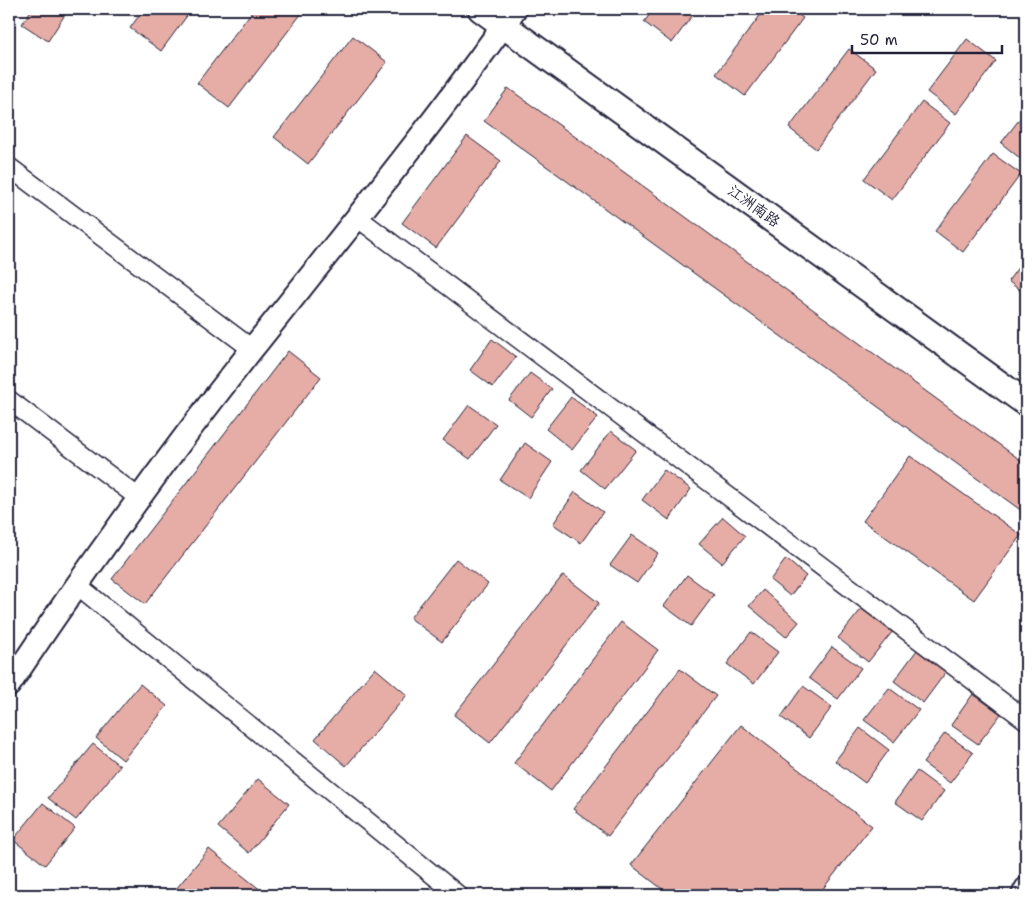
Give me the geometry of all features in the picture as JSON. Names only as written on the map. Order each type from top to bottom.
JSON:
[{"type":"main road","name":"江洲南路","points":[[481,9],[509,17],[1026,404]]},
{"type":"street","points":[[9,684],[76,584],[139,498],[252,349],[358,218],[509,17]]},
{"type":"street","points":[[9,167],[252,349]]},
{"type":"street","points":[[358,218],[1026,720]]},
{"type":"street","points":[[9,400],[139,498]]},
{"type":"street","points":[[76,584],[458,895]]},
{"type":"street","points":[[1023,895],[1026,889]]},
{"type":"building","points":[[32,9],[68,10],[48,41],[22,24]]},
{"type":"building","points":[[144,9],[192,9],[161,51],[130,28]]},
{"type":"building","points":[[254,9],[305,9],[229,108],[197,83]]},
{"type":"building","points":[[654,9],[697,9],[672,43],[644,22]]},
{"type":"building","points":[[765,9],[791,9],[803,18],[745,96],[716,74]]},
{"type":"building","points":[[353,36],[387,62],[308,164],[274,137]]},
{"type":"building","points":[[967,39],[996,61],[956,114],[927,92]]},
{"type":"building","points":[[849,49],[876,69],[816,149],[789,128]]},
{"type":"building","points":[[508,88],[1026,464],[1026,514],[484,121]]},
{"type":"building","points":[[922,102],[950,123],[892,200],[864,179]]},
{"type":"building","points":[[1026,111],[1026,163],[1001,143]]},
{"type":"building","points":[[467,136],[501,161],[436,248],[402,223]]},
{"type":"building","points":[[993,154],[1021,174],[963,252],[935,231]]},
{"type":"building","points":[[1026,257],[1026,295],[1008,281]]},
{"type":"building","points":[[492,339],[516,357],[493,387],[470,370]]},
{"type":"building","points":[[288,351],[321,377],[145,604],[112,579]]},
{"type":"building","points":[[530,373],[552,389],[531,417],[509,400]]},
{"type":"building","points":[[571,397],[598,417],[572,450],[546,429]]},
{"type":"building","points":[[469,405],[496,424],[470,459],[443,440]]},
{"type":"building","points":[[611,431],[636,450],[605,489],[581,470]]},
{"type":"building","points":[[525,443],[552,462],[528,498],[500,480]]},
{"type":"building","points":[[910,456],[1021,535],[974,600],[863,521]]},
{"type":"building","points":[[664,470],[691,489],[669,520],[642,500]]},
{"type":"building","points":[[575,492],[603,512],[581,543],[553,524]]},
{"type":"building","points":[[723,517],[745,536],[722,563],[699,544]]},
{"type":"building","points":[[632,535],[658,553],[637,583],[610,565]]},
{"type":"building","points":[[456,559],[488,584],[442,642],[410,618]]},
{"type":"building","points":[[786,559],[806,576],[790,596],[770,580]]},
{"type":"building","points":[[563,575],[599,603],[490,743],[454,715]]},
{"type":"building","points":[[687,575],[714,595],[691,626],[664,606]]},
{"type":"building","points":[[763,590],[799,622],[786,637],[749,606]]},
{"type":"building","points":[[863,607],[893,631],[868,662],[838,638]]},
{"type":"building","points":[[621,622],[658,650],[551,791],[514,763]]},
{"type":"building","points":[[751,632],[778,652],[754,684],[727,664]]},
{"type":"building","points":[[832,647],[861,668],[838,699],[809,678]]},
{"type":"building","points":[[917,650],[946,672],[923,703],[894,681]]},
{"type":"building","points":[[375,668],[407,695],[346,766],[315,739]]},
{"type":"building","points":[[680,669],[716,696],[608,836],[573,809]]},
{"type":"building","points":[[140,684],[167,706],[123,760],[96,738]]},
{"type":"building","points":[[803,686],[832,707],[809,738],[781,717]]},
{"type":"building","points":[[889,688],[919,710],[894,742],[864,720]]},
{"type":"building","points":[[973,694],[1001,714],[978,744],[951,725]]},
{"type":"building","points":[[741,725],[872,826],[818,895],[670,895],[631,865]]},
{"type":"building","points":[[860,728],[889,750],[865,783],[835,761]]},
{"type":"building","points":[[945,733],[973,753],[950,783],[923,763]]},
{"type":"building","points":[[93,744],[120,766],[76,820],[48,798]]},
{"type":"building","points":[[917,771],[944,791],[922,821],[895,802]]},
{"type":"building","points":[[258,779],[289,804],[249,853],[218,827]]},
{"type":"building","points":[[43,803],[75,828],[45,865],[13,840]]},
{"type":"building","points":[[209,849],[267,895],[171,895]]}]
